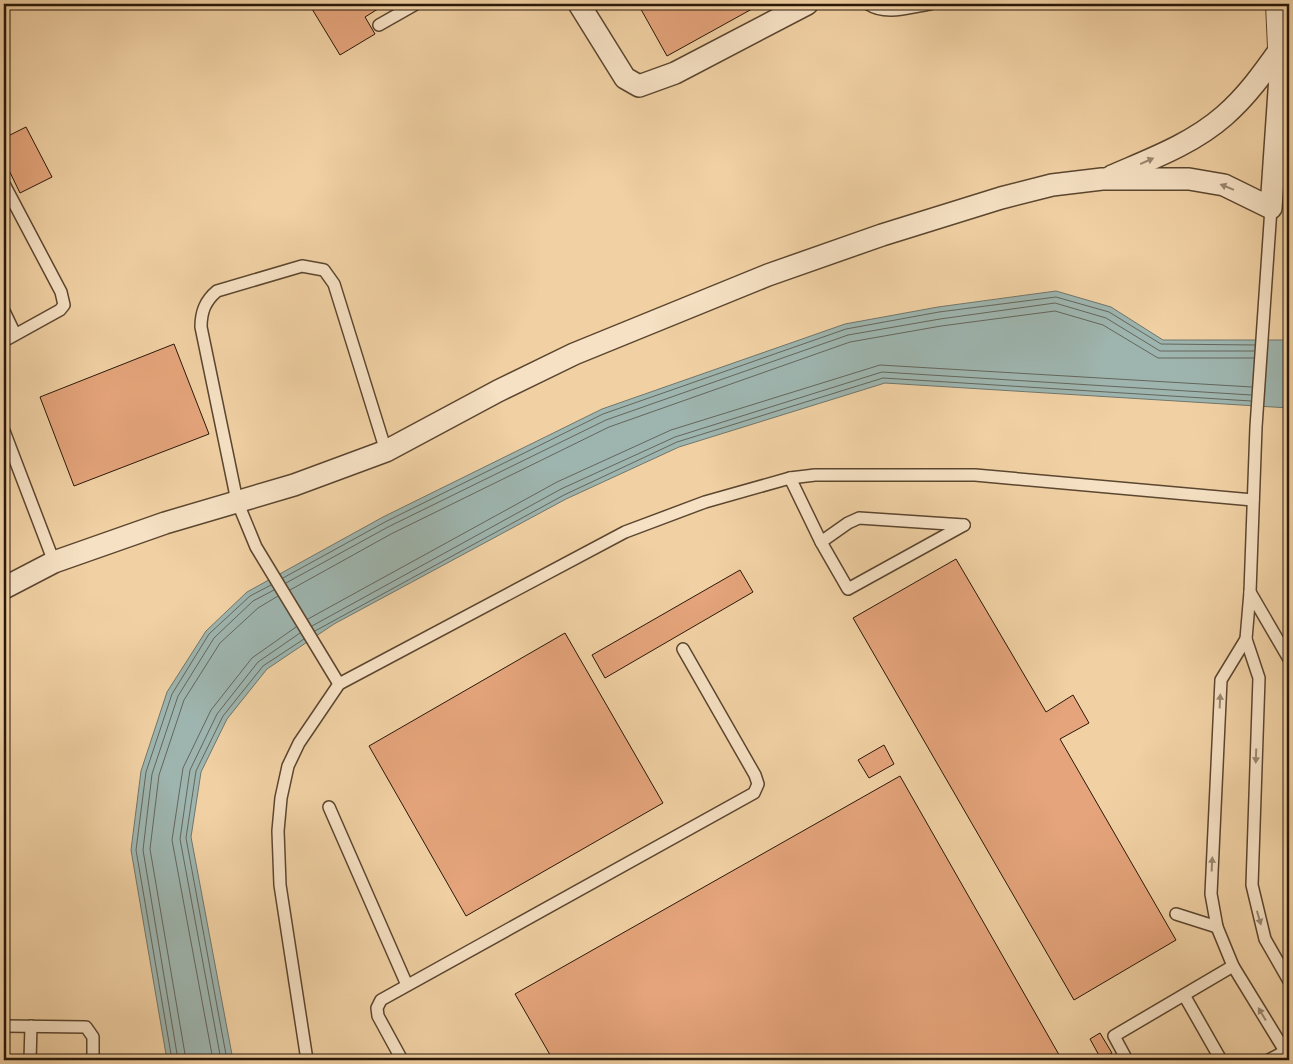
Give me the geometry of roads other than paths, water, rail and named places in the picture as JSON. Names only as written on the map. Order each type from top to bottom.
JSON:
[{"type":"street","points":[[579,4],[625,78],[640,86],[648,85],[675,73],[807,4]]},
{"type":"street","points":[[4,587],[54,562],[165,522],[294,485],[386,451],[498,391],[574,354],[768,275],[882,235],[1001,198],[1052,185],[1102,179],[1189,180],[1224,185],[1271,208],[1282,47],[1280,4]]},
{"type":"street","points":[[1102,179],[1187,142],[1224,116],[1256,84],[1282,47]]},
{"type":"lane","points":[[378,25],[416,4]]},
{"type":"lane","points":[[868,4],[878,10],[930,4]]},
{"type":"lane","points":[[4,184],[64,300],[64,305],[60,310],[4,341]]},
{"type":"lane","points":[[1271,208],[1256,428],[1250,592],[1246,639],[1259,678],[1252,885],[1265,939],[1289,981]]},
{"type":"lane","points":[[338,684],[256,548],[237,501],[201,327],[204,305],[217,291],[302,266],[324,270],[334,284],[386,451]]},
{"type":"lane","points":[[4,312],[15,334]]},
{"type":"lane","points":[[4,431],[54,562]]},
{"type":"lane","points":[[307,1060],[280,885],[278,831],[281,798],[288,766],[299,743],[338,684],[625,532],[705,502],[790,478],[815,474],[975,475],[1253,500]]},
{"type":"lane","points":[[790,478],[821,542],[848,589],[964,525],[859,518],[848,523],[821,542]]},
{"type":"lane","points":[[1250,592],[1289,659]]},
{"type":"lane","points":[[1246,639],[1221,680],[1211,894],[1217,927],[1233,966],[1288,1052],[1269,1060]]},
{"type":"lane","points":[[402,1060],[378,1016],[377,1008],[381,1000],[754,793],[758,784],[756,774],[682,649]]},
{"type":"lane","points":[[329,807],[407,985]]},
{"type":"lane","points":[[1176,914],[1217,927]]},
{"type":"lane","points":[[1128,1060],[1114,1036],[1233,966]]},
{"type":"lane","points":[[1184,995],[1221,1060]]},
{"type":"lane","points":[[4,1026],[86,1027],[93,1037],[93,1060]]},
{"type":"lane","points":[[30,1060],[31,1026]]},
{"type":"water","points":[[1056,291],[1111,307],[1163,340],[1289,340],[1289,408],[885,383],[679,447],[566,499],[334,624],[267,669],[227,719],[201,772],[191,837],[233,1060],[167,1060],[131,850],[141,771],[167,692],[206,631],[247,592],[383,517],[602,409],[845,324],[938,307]]}]
